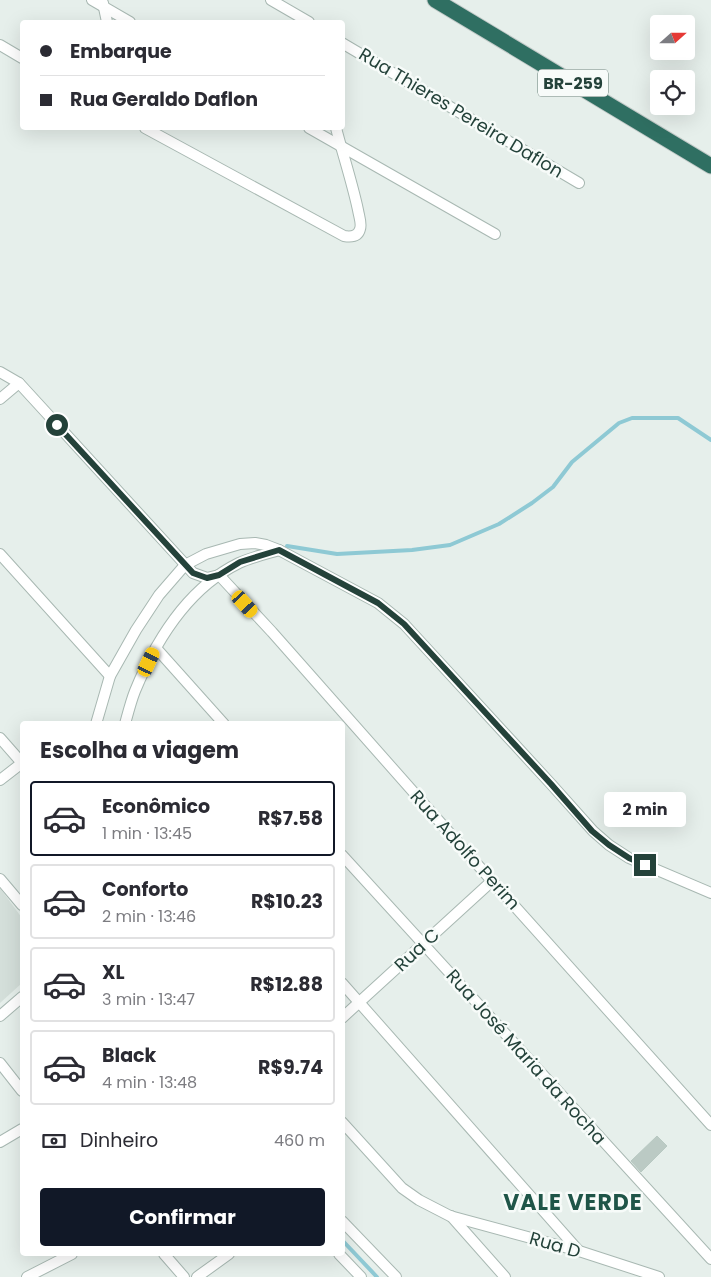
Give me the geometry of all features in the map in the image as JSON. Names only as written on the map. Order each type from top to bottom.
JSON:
[{"type":"highway","name":"BR-259","points":[[435,0],[711,166]]},
{"type":"street","points":[[92,0],[103,3],[127,20]]},
{"type":"street","points":[[271,0],[306,20]]},
{"type":"street","points":[[103,3],[107,20]]},
{"type":"street","points":[[0,45],[20,57]]},
{"type":"street","name":"Rua Thieres Pereira Daflon","points":[[345,45],[579,183]]},
{"type":"street","points":[[149,130],[344,236],[350,237],[358,234],[360,223],[337,130]]},
{"type":"street","points":[[313,130],[495,234]]},
{"type":"street","points":[[0,372],[19,383],[193,573],[207,578],[219,575]]},
{"type":"street","points":[[0,399],[19,383]]},
{"type":"street","points":[[97,721],[110,676],[136,630],[159,595],[185,565],[206,554],[240,544],[255,543],[266,545],[279,550],[378,603],[404,624],[592,831],[609,845],[629,858],[711,893]]},
{"type":"street","points":[[126,721],[135,692],[156,648],[188,601],[219,575],[240,562],[279,550]]},
{"type":"street","points":[[0,554],[110,676]]},
{"type":"street","name":"Rua Adolfo Perim","points":[[219,575],[711,1125]]},
{"type":"street","points":[[156,648],[221,721]]},
{"type":"street","points":[[0,738],[20,761]]},
{"type":"street","points":[[0,780],[20,765]]},
{"type":"street","name":"Rua José Maria da Rocha","points":[[345,858],[711,1259]]},
{"type":"street","points":[[0,879],[20,903]]},
{"type":"street","name":"Rua C","points":[[345,1015],[492,881]]},
{"type":"street","points":[[345,986],[579,1251]]},
{"type":"street","points":[[0,1016],[20,999]]},
{"type":"street","points":[[0,1064],[20,1088]]},
{"type":"street","points":[[345,1125],[402,1188],[419,1200],[450,1216],[505,1277]]},
{"type":"street","points":[[0,1142],[20,1130]]},
{"type":"street","name":"Rua D","points":[[450,1216],[579,1251],[637,1273],[659,1277]]},
{"type":"street","points":[[345,1223],[396,1277]]},
{"type":"street","points":[[28,1277],[68,1256]]},
{"type":"street","points":[[166,1256],[184,1277]]},
{"type":"street","points":[[197,1277],[226,1256]]},
{"type":"street","points":[[341,1256],[361,1277]]},
{"type":"shaded area","points":[[0,888],[20,915],[20,985],[0,1003]]},
{"type":"building","points":[[657,1136],[667,1146],[641,1172],[631,1161]]},
{"type":"waterway","points":[[287,546],[337,554],[412,550],[450,545],[499,524],[532,503],[553,487],[572,462],[619,423],[632,418],[678,418],[711,440]]},
{"type":"waterway","points":[[345,1243],[377,1277]]},
{"type":"district","name":"VALE VERDE","points":[[573,1202]]},
{"type":"route","points":[[57,425],[193,573],[207,578],[219,575],[240,562],[279,550],[378,603],[404,624],[592,831],[629,858],[645,865]]}]
